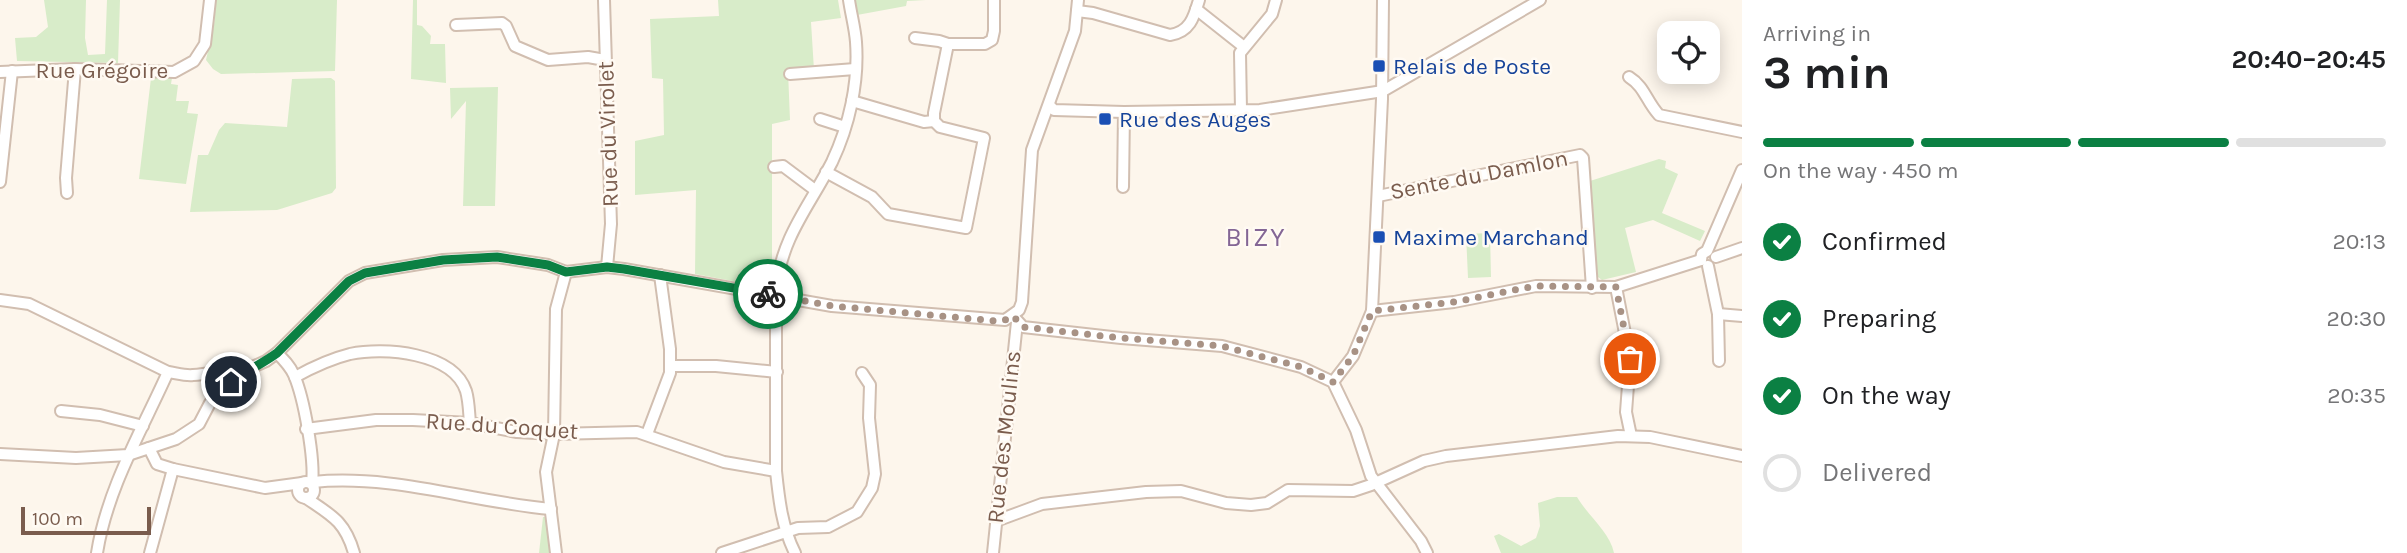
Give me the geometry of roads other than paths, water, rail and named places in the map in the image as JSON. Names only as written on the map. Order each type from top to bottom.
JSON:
[{"type":"street","name":"Rue Grégoire","points":[[0,182],[6,71],[75,69],[174,72],[194,61],[205,44],[210,0]]},
{"type":"street","name":"Rue du Virolet","points":[[604,0],[611,224],[607,267]]},
{"type":"street","points":[[795,553],[785,533],[776,471],[778,272],[787,245],[826,172],[845,127],[852,101],[856,43],[849,0]]},
{"type":"street","points":[[915,38],[948,44],[985,44],[992,40],[994,0]]},
{"type":"street","points":[[1241,110],[1240,52],[1272,14],[1276,0]]},
{"type":"street","points":[[1333,382],[1353,356],[1372,311],[1383,91],[1383,0]]},
{"type":"street","points":[[1049,105],[1054,110],[1124,112],[1260,110],[1383,91],[1540,0]]},
{"type":"street","points":[[1077,5],[1093,13],[1170,36],[1187,28],[1198,5],[1244,47]]},
{"type":"street","name":"Rue des Moulins","points":[[993,553],[1015,319],[1021,302],[1032,150],[1075,31],[1077,5]]},
{"type":"street","points":[[456,25],[502,23],[515,46],[544,60],[588,57],[605,60]]},
{"type":"street","points":[[934,121],[948,44]]},
{"type":"street","points":[[67,193],[75,69]]},
{"type":"street","points":[[790,74],[855,69]]},
{"type":"street","points":[[1629,77],[1639,84],[1659,115],[1742,132]]},
{"type":"street","points":[[852,101],[924,122],[934,121]]},
{"type":"street","points":[[1123,187],[1124,112]]},
{"type":"street","points":[[820,119],[845,127]]},
{"type":"street","points":[[826,172],[872,197],[888,214],[966,228],[984,138],[940,127],[934,121]]},
{"type":"street","name":"Sente du Damlon","points":[[1378,196],[1580,155],[1583,158],[1586,181],[1592,288]]},
{"type":"street","points":[[774,167],[783,166],[815,190]]},
{"type":"street","points":[[1719,361],[1717,314],[1708,259],[1742,170]]},
{"type":"street","points":[[1372,311],[1454,302],[1535,286],[1616,287],[1742,248]]},
{"type":"street","points":[[0,454],[76,458],[128,455],[176,439],[199,424],[210,403],[233,380],[277,353],[349,281],[365,273],[443,260],[497,257],[548,265],[566,272],[607,267],[832,306],[996,321],[1015,319],[1023,327],[1222,346],[1301,367],[1333,382],[1356,429],[1371,476],[1421,541],[1426,553]]},
{"type":"street","points":[[556,553],[546,472],[554,434],[556,309],[566,272]]},
{"type":"street","points":[[648,434],[662,400],[670,366],[660,275]]},
{"type":"street","points":[[1616,287],[1630,359],[1626,412],[1631,436]]},
{"type":"street","points":[[0,300],[29,304],[168,372],[193,375],[222,372],[233,380]]},
{"type":"street","points":[[1717,314],[1742,316]]},
{"type":"street","points":[[295,377],[322,363],[352,354],[380,352],[420,356],[452,370],[466,390],[471,423]]},
{"type":"street","points":[[277,353],[289,365],[295,377],[306,429],[309,491],[346,530],[354,553]]},
{"type":"street","points":[[670,366],[716,366],[777,372]]},
{"type":"street","points":[[97,553],[128,455],[168,372]]},
{"type":"street","points":[[722,553],[798,528],[828,527],[857,512],[872,488],[875,474],[869,418],[870,385],[862,373]]},
{"type":"street","points":[[61,411],[100,415],[142,426]]},
{"type":"street","name":"Rue du Coquet","points":[[306,429],[376,420],[471,423],[517,432],[554,434],[637,432],[724,461],[776,471]]},
{"type":"street","points":[[996,521],[1042,504],[1146,492],[1181,491],[1226,503],[1251,505],[1267,503],[1288,490],[1353,491],[1424,461],[1446,456],[1583,439],[1631,436],[1650,438],[1742,456]]},
{"type":"street","points":[[149,449],[157,464],[265,488],[282,486],[309,491],[381,481],[510,506],[551,509]]},
{"type":"street","points":[[150,553],[173,469]]},
{"type":"place","name":"Relais de Poste","points":[[1379,66]]},
{"type":"place","name":"Rue des Auges","points":[[1105,119]]},
{"type":"place","name":"Maxime Marchand","points":[[1379,237]]},
{"type":"district","name":"BIZY","points":[[1256,237]]}]
